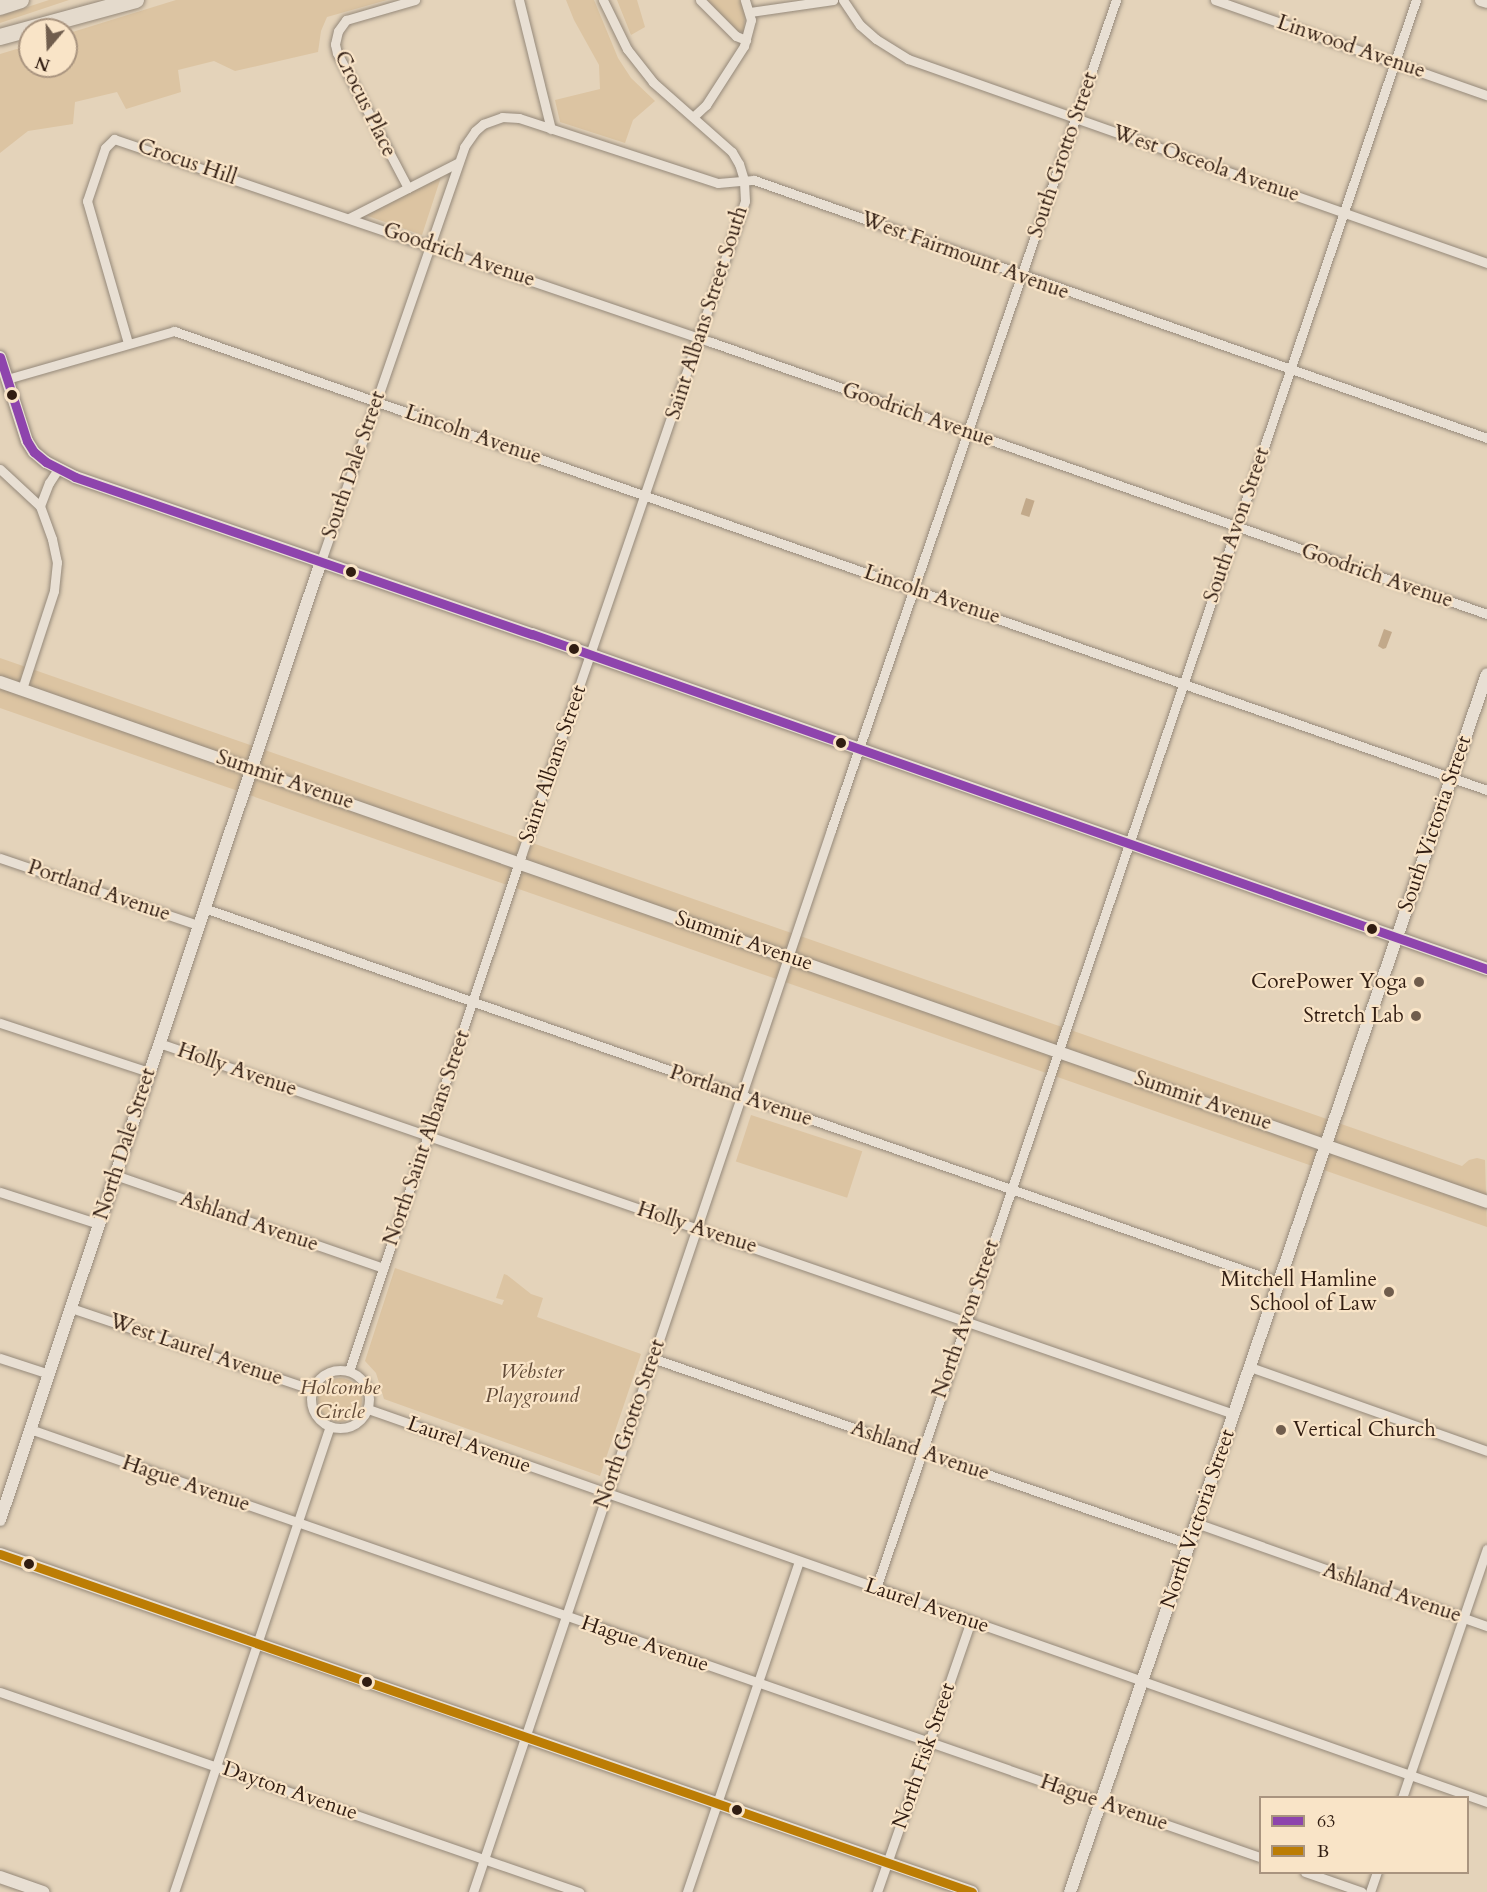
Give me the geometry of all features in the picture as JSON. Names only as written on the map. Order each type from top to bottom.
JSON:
[{"type":"highway","points":[[0,7],[21,0]]},
{"type":"highway","points":[[0,32],[94,0]]},
{"type":"highway","points":[[0,37],[136,0]]},
{"type":"street","name":"Crocus Place","points":[[408,188],[337,54],[335,44],[338,31],[346,20],[415,0]]},
{"type":"street","points":[[519,0],[551,129]]},
{"type":"street","points":[[700,0],[736,36],[746,40]]},
{"type":"street","points":[[693,117],[705,107],[746,40],[751,20],[745,0]]},
{"type":"street","points":[[750,12],[833,0]]},
{"type":"street","name":"West Osceola Avenue","points":[[843,0],[860,26],[908,59],[1487,263]]},
{"type":"street","name":"South Grotto Street","points":[[788,957],[1116,0]]},
{"type":"street","name":"Linwood Avenue","points":[[1215,0],[1487,95]]},
{"type":"street","name":"South Avon Street","points":[[1057,1050],[1416,0]]},
{"type":"street","points":[[1481,0],[1487,2]]},
{"type":"street","name":"Saint Albans Street South","points":[[605,4],[627,49],[653,82],[732,152],[744,180],[745,201],[646,496]]},
{"type":"street","name":"West Fairmount Avenue","points":[[459,162],[468,139],[475,131],[492,120],[512,117],[718,183],[729,184],[754,180],[1021,276],[1487,438]]},
{"type":"street","name":"Crocus Hill","points":[[128,343],[88,213],[87,201],[110,140],[119,139],[349,218]]},
{"type":"street","points":[[349,218],[459,162]]},
{"type":"street","name":"South Dale Street","points":[[251,768],[459,162]]},
{"type":"street","name":"Goodrich Avenue","points":[[349,218],[1487,614]]},
{"type":"street","name":"Lincoln Avenue","points":[[7,379],[174,331],[1487,790]]},
{"type":"street","points":[[0,357],[27,441],[34,452],[58,469],[1487,969]]},
{"type":"street","points":[[0,468],[40,506],[52,539],[57,572],[54,591],[22,689]]},
{"type":"street","points":[[40,506],[49,483],[58,469]]},
{"type":"street","name":"Saint Albans Street","points":[[519,862],[646,496]]},
{"type":"street","name":"South Victoria Street","points":[[1325,1145],[1487,674]]},
{"type":"street","name":"Summit Avenue","points":[[0,682],[1487,1202]]},
{"type":"street","name":"North Dale Street","points":[[0,1520],[251,768]]},
{"type":"street","name":"Portland Avenue","points":[[0,858],[198,925]]},
{"type":"street","name":"North Saint Albans Street","points":[[349,1371],[519,862]]},
{"type":"street","name":"Portland Avenue","points":[[204,908],[1278,1282]]},
{"type":"street","name":"North Grotto Street","points":[[473,1892],[788,957]]},
{"type":"street","name":"Holly Avenue","points":[[0,1023],[149,1072]]},
{"type":"street","name":"Holly Avenue","points":[[159,1043],[1234,1414]]},
{"type":"street","name":"North Avon Street","points":[[876,1588],[1057,1050]]},
{"type":"street","name":"North Victoria Street","points":[[1070,1892],[1325,1145]]},
{"type":"street","name":"Ashland Avenue","points":[[115,1175],[383,1268]]},
{"type":"street","points":[[0,1192],[99,1224]]},
{"type":"street","name":"West Laurel Avenue","points":[[71,1308],[313,1390]]},
{"type":"street","points":[[0,1358],[48,1374]]},
{"type":"street","name":"Ashland Avenue","points":[[652,1358],[1189,1544]]},
{"type":"street","points":[[1250,1367],[1487,1451]]},
{"type":"street","points":[[334,1370],[349,1371],[364,1382],[370,1400],[368,1409],[352,1425],[330,1426],[320,1420],[315,1413],[312,1406],[313,1390],[325,1374],[334,1370]]},
{"type":"street","name":"Laurel Avenue","points":[[368,1409],[1487,1802]]},
{"type":"street","points":[[174,1892],[330,1426]]},
{"type":"street","name":"Hague Avenue","points":[[30,1429],[1259,1857]]},
{"type":"street","name":"Ashland Avenue","points":[[1196,1523],[1487,1626]]},
{"type":"street","points":[[1402,1796],[1487,1550]]},
{"type":"street","points":[[0,1554],[972,1892]]},
{"type":"street","points":[[687,1892],[799,1561]]},
{"type":"street","name":"North Fisk Street","points":[[877,1892],[971,1621]]},
{"type":"street","name":"Dayton Avenue","points":[[0,1692],[217,1765],[579,1892]]},
{"type":"street","points":[[1311,1874],[1362,1892]]},
{"type":"street","points":[[1370,1892],[1376,1874]]},
{"type":"street","points":[[0,1877],[43,1892]]},
{"type":"green space","points":[[49,0],[69,0],[0,23],[0,16]]},
{"type":"green space","points":[[176,0],[387,0],[327,17],[321,31],[318,52],[235,71],[214,61],[178,70],[181,92],[126,109],[117,92],[75,102],[73,124],[28,131],[0,153],[0,54],[18,49],[18,78],[78,78],[78,30]]},
{"type":"green space","points":[[566,0],[594,0],[618,58],[631,78],[655,101],[633,120],[625,143],[560,122],[555,100],[600,89],[599,65],[574,20]]},
{"type":"green space","points":[[617,0],[637,0],[645,27],[631,35]]},
{"type":"green space","points":[[707,0],[740,0],[745,13],[744,32],[738,31]]},
{"type":"green space","points":[[441,177],[422,235],[365,215]]},
{"type":"green space","points":[[0,658],[1462,1166],[1469,1160],[1477,1158],[1485,1160],[1487,1227],[0,708]]},
{"type":"green space","points":[[751,1115],[862,1151],[847,1198],[736,1162]]},
{"type":"green space","name":"Webster Playground","points":[[395,1268],[502,1305],[504,1300],[496,1298],[504,1274],[507,1275],[531,1294],[543,1298],[537,1317],[641,1354],[600,1476],[384,1399],[376,1373],[365,1361]]},
{"type":"green space","name":"Holcombe Circle","points":[[340,1378],[356,1384],[362,1400],[356,1416],[340,1422],[324,1416],[318,1400],[324,1384]]},
{"type":"shaded area","points":[[1026,498],[1035,501],[1029,517],[1021,514]]},
{"type":"shaded area","points":[[1384,629],[1392,632],[1386,648],[1383,649],[1378,646]]},
{"type":"transit line","name":"63","points":[[0,357],[27,441],[34,452],[46,462],[75,477],[532,634],[1487,969]]},
{"type":"transit line","name":"B","points":[[0,1554],[972,1892]]},
{"type":"place","name":"CorePower Yoga","points":[[1419,982]]},
{"type":"place","name":"Stretch Lab","points":[[1416,1016]]},
{"type":"place","name":"Mitchell Hamline School of Law","points":[[1389,1292]]},
{"type":"place","name":"Vertical Church","points":[[1281,1430]]}]
